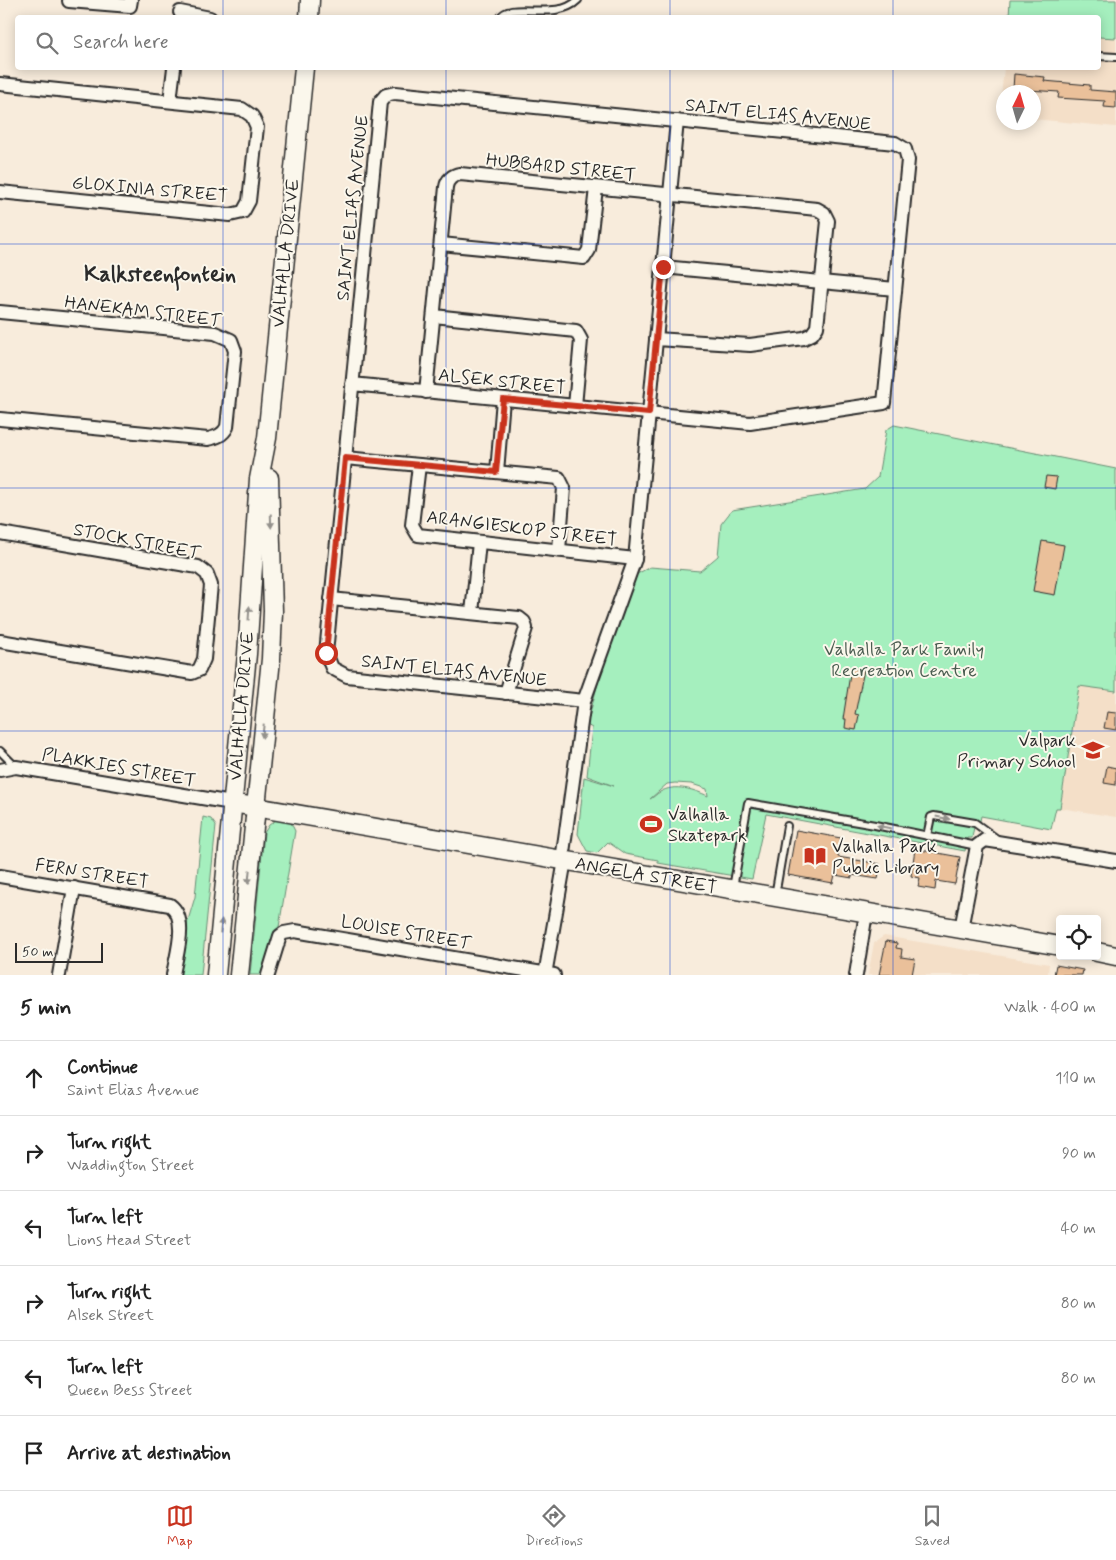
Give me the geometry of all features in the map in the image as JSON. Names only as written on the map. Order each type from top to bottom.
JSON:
[{"type":"main road","points":[[309,15],[310,0]]},
{"type":"main road","name":"VALHALLA DRIVE","points":[[216,975],[247,654],[260,479],[267,438],[304,70]]},
{"type":"main road","name":"VALHALLA DRIVE","points":[[239,975],[271,659],[273,611],[267,438]]},
{"type":"main road","name":"ANGELA STREET","points":[[232,803],[1056,945]]},
{"type":"main road","points":[[1101,953],[1116,956]]},
{"type":"street","points":[[70,1],[130,8]]},
{"type":"street","points":[[180,10],[199,15]]},
{"type":"street","points":[[170,101],[174,70]]},
{"type":"street","name":"GLOXINIA STREET","points":[[0,84],[242,109],[252,116],[257,127],[249,202],[243,212],[230,215],[0,192]]},
{"type":"street","name":"SAINT ELIAS AVENUE","points":[[584,701],[347,676],[336,672],[329,664],[326,653],[380,102],[386,95],[395,93],[895,143],[902,146],[907,152],[908,160],[884,403]]},
{"type":"street","points":[[548,975],[584,701],[634,559],[677,121]]},
{"type":"street","name":"HUBBARD STREET","points":[[441,244],[447,184],[450,178],[460,174],[821,211],[828,221],[822,282],[817,327],[808,336],[750,345],[702,344],[656,339]]},
{"type":"street","points":[[426,392],[441,244],[584,258],[590,250],[596,188]]},
{"type":"street","points":[[663,267],[895,289]]},
{"type":"street","name":"HANEKAM STREET","points":[[0,312],[215,333],[232,340],[235,351],[227,427],[224,432],[208,440],[0,419]]},
{"type":"street","points":[[434,316],[576,331],[581,340],[574,406]]},
{"type":"street","name":"ALSEK STREET","points":[[352,384],[750,423],[884,403]]},
{"type":"street","points":[[496,472],[503,399]]},
{"type":"street","points":[[345,458],[556,477],[562,480],[564,488],[559,550]]},
{"type":"street","name":"ARANGIESKOP STREET","points":[[419,465],[412,525],[415,532],[422,536],[634,559]]},
{"type":"street","name":"STOCK STREET","points":[[0,533],[198,567],[207,574],[211,585],[204,659],[199,670],[192,672],[0,641]]},
{"type":"street","points":[[472,613],[480,542]]},
{"type":"street","points":[[331,599],[519,618],[526,625],[506,693]]},
{"type":"street","name":"PLAKKIES STREET","points":[[0,770],[16,767],[232,803]]},
{"type":"street","points":[[961,929],[977,846],[985,840],[1116,861]]},
{"type":"street","name":"FERN STREET","points":[[0,876],[164,902],[176,910],[181,926],[173,975]]},
{"type":"street","points":[[59,975],[74,888]]},
{"type":"street","points":[[856,975],[866,913]]},
{"type":"street","name":"LOUISE STREET","points":[[268,975],[280,936],[284,932],[295,931],[548,975]]},
{"type":"lane","points":[[502,15],[505,9],[514,5],[559,10],[571,6],[578,0]]},
{"type":"lane","points":[[1101,56],[1116,57]]},
{"type":"lane","points":[[0,751],[16,767]]},
{"type":"lane","points":[[733,890],[748,803],[977,846]]},
{"type":"lane","points":[[927,836],[931,817],[934,816],[975,824],[1000,841]]},
{"type":"lane","points":[[775,897],[788,826]]},
{"type":"shaded area","points":[[1010,0],[1116,0],[1116,127],[1041,120],[1041,85],[1002,85],[1004,70],[1101,70],[1101,15],[1009,15]]},
{"type":"shaded area","name":"Valpark Primary School","points":[[1079,685],[1116,691],[1116,817],[1060,808]]},
{"type":"shaded area","points":[[884,936],[1049,964],[1048,975],[868,975],[874,943]]},
{"type":"green space","points":[[1010,0],[1116,0],[1116,38],[1101,37],[1101,15],[1009,15]]},
{"type":"green space","name":"Valhalla Park Family Recreation Centre","points":[[894,425],[1116,469],[1116,691],[1079,686],[1060,808],[1056,808],[1051,829],[981,816],[980,821],[975,821],[972,838],[967,838],[965,851],[766,814],[752,879],[658,863],[658,860],[625,854],[608,842],[597,853],[587,851],[578,834],[584,777],[614,786],[587,776],[592,728],[587,725],[599,679],[637,574],[650,567],[700,571],[718,556],[721,524],[732,510],[865,489],[878,477],[886,430]],"holes":[[[667,784],[692,784],[707,789],[708,796],[691,790],[672,788],[666,789],[650,799]]]},
{"type":"green space","points":[[203,817],[211,819],[216,826],[201,975],[179,975],[183,937],[195,897]]},
{"type":"green space","points":[[279,818],[290,821],[295,831],[278,933],[271,942],[265,975],[250,975],[264,833],[269,825]]},
{"type":"building","points":[[1014,74],[1045,77],[1044,81],[1090,85],[1090,90],[1116,92],[1116,108],[1104,107],[1105,101],[1058,98],[1059,92],[1041,91],[1041,85],[1013,85]]},
{"type":"building","points":[[1046,476],[1057,477],[1055,489],[1044,487]]},
{"type":"building","points":[[1042,541],[1064,545],[1055,595],[1033,591]]},
{"type":"building","points":[[851,668],[864,670],[855,714],[859,715],[856,730],[845,728],[846,719],[843,719]]},
{"type":"building","points":[[1107,712],[1116,713],[1116,730],[1104,728]]},
{"type":"building","points":[[1107,766],[1116,768],[1116,785],[1104,783]]},
{"type":"building","name":"Valhalla Park Public Library","points":[[796,830],[841,838],[838,857],[880,864],[878,879],[852,875],[852,878],[835,875],[833,883],[788,875]]},
{"type":"building","points":[[915,849],[960,857],[955,884],[936,881],[935,890],[918,887],[920,878],[911,876]]},
{"type":"building","points":[[886,941],[897,943],[896,948],[902,949],[901,957],[915,959],[912,975],[879,975]]},
{"type":"building","points":[[1056,965],[1083,970],[1082,975],[1054,975]]},
{"type":"place","name":"Valpark Primary School","points":[[1093,750]]},
{"type":"place","name":"Valhalla Skatepark","points":[[651,824]]},
{"type":"place","name":"Valhalla Park Public Library","points":[[815,856]]},
{"type":"district","name":"Kalksteenfontein","points":[[160,273]]},
{"type":"route","points":[[326,653],[345,458],[496,472],[503,399],[649,413],[663,267]]}]
